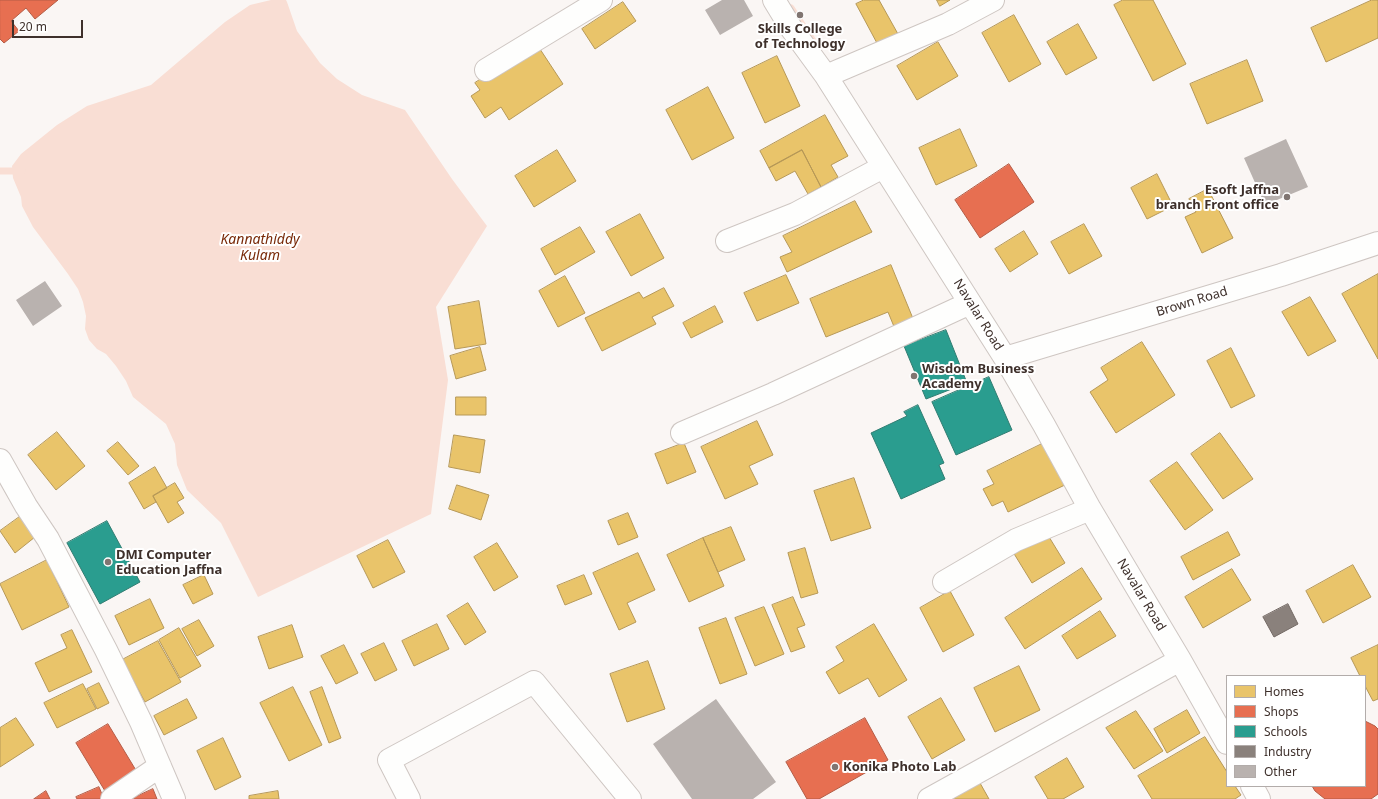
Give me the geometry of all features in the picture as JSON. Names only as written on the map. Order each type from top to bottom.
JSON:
[{"type":"street","points":[[486,70],[601,0]]},
{"type":"street","name":"Navalar Road","points":[[774,0],[791,28],[826,76],[1005,358],[1090,509],[1180,660],[1226,741]]},
{"type":"street","points":[[826,76],[948,24],[993,0]]},
{"type":"street","points":[[726,242],[795,214],[884,167]]},
{"type":"street","name":"Brown Road","points":[[1005,358],[1281,275],[1378,243]]},
{"type":"street","points":[[682,432],[773,394],[970,303]]},
{"type":"street","points":[[0,460],[26,506],[48,539],[96,630],[141,722],[174,799]]},
{"type":"street","points":[[944,582],[1016,540],[1090,509]]},
{"type":"street","points":[[929,799],[1180,660]]},
{"type":"street","points":[[408,799],[389,760],[534,682],[630,799]]},
{"type":"street","points":[[112,799],[160,766]]},
{"type":"street","points":[[1253,787],[1259,799]]},
{"type":"water","name":"Kannathiddy Kulam","points":[[271,0],[286,0],[297,31],[320,63],[337,79],[362,95],[405,110],[452,179],[487,226],[436,307],[448,380],[431,514],[258,597],[221,523],[187,490],[177,465],[175,444],[166,424],[133,397],[126,381],[116,366],[106,354],[97,349],[89,340],[85,329],[86,316],[83,302],[78,289],[33,227],[22,206],[21,197],[13,178],[12,166],[21,154],[57,125],[87,106],[151,85],[225,22],[250,5]]},
{"type":"building: Homes","points":[[864,0],[879,0],[898,34],[878,45],[856,4]]},
{"type":"building: Homes","points":[[937,0],[950,0],[940,6]]},
{"type":"building: Homes","points":[[1123,0],[1153,0],[1186,64],[1153,81],[1114,5]]},
{"type":"building: Homes","points":[[1372,0],[1378,0],[1378,38],[1326,62],[1311,28]]},
{"type":"building: Homes","points":[[623,2],[636,21],[595,49],[582,29]]},
{"type":"building: Homes","points":[[1014,15],[1041,64],[1009,82],[982,33]]},
{"type":"building: Homes","points":[[1078,24],[1097,58],[1066,75],[1047,42]]},
{"type":"building: Homes","points":[[938,42],[958,76],[917,100],[897,66]]},
{"type":"building: Homes","points":[[536,43],[563,84],[509,120],[501,107],[485,118],[471,96],[480,90],[475,83]]},
{"type":"building: Homes","points":[[777,56],[800,106],[765,123],[742,73]]},
{"type":"building: Homes","points":[[1247,60],[1263,101],[1207,124],[1190,84]]},
{"type":"building: Homes","points":[[708,87],[734,138],[692,160],[666,110]]},
{"type":"building: Homes","points":[[825,115],[848,156],[831,165],[838,177],[821,187],[802,150],[769,168],[760,151]]},
{"type":"building: Homes","points":[[960,129],[977,166],[936,185],[919,148]]},
{"type":"building: Homes","points":[[557,150],[576,181],[534,207],[515,176]]},
{"type":"building: Homes","points":[[802,150],[821,187],[808,194],[795,171],[776,181],[769,168]]},
{"type":"building: Homes","points":[[1157,174],[1173,206],[1147,219],[1131,188]]},
{"type":"building: Homes","points":[[1208,189],[1233,238],[1202,253],[1185,217],[1196,212],[1189,199]]},
{"type":"building: Homes","points":[[855,201],[872,232],[787,272],[780,257],[792,252],[783,236]]},
{"type":"building: Homes","points":[[640,214],[664,258],[631,276],[606,232]]},
{"type":"building: Homes","points":[[1084,224],[1102,256],[1069,274],[1051,242]]},
{"type":"building: Homes","points":[[580,227],[595,252],[555,275],[541,249]]},
{"type":"building: Homes","points":[[1024,231],[1038,254],[1010,272],[995,249]]},
{"type":"building: Homes","points":[[891,265],[914,321],[895,329],[888,312],[826,337],[810,299]]},
{"type":"building: Homes","points":[[1378,274],[1378,359],[1342,294]]},
{"type":"building: Homes","points":[[786,275],[799,303],[757,321],[744,293]]},
{"type":"building: Homes","points":[[565,276],[585,313],[558,327],[539,291]]},
{"type":"building: Homes","points":[[664,288],[674,306],[652,317],[656,324],[602,351],[585,318],[639,292],[643,298]]},
{"type":"building: Homes","points":[[1310,297],[1336,341],[1308,356],[1282,312]]},
{"type":"building: Homes","points":[[479,301],[486,344],[455,349],[448,307]]},
{"type":"building: Homes","points":[[715,306],[723,322],[691,338],[683,323]]},
{"type":"building: Homes","points":[[1142,342],[1175,395],[1116,433],[1090,392],[1108,380],[1101,368]]},
{"type":"building: Homes","points":[[480,347],[486,370],[456,379],[450,356]]},
{"type":"building: Homes","points":[[1231,348],[1255,396],[1231,408],[1207,361]]},
{"type":"building: Homes","points":[[456,397],[486,397],[486,415],[456,415]]},
{"type":"building: Homes","points":[[757,421],[773,455],[749,466],[758,484],[725,499],[701,447]]},
{"type":"building: Homes","points":[[57,432],[85,466],[56,490],[28,455]]},
{"type":"building: Homes","points":[[1220,433],[1253,479],[1223,499],[1191,454]]},
{"type":"building: Homes","points":[[454,435],[485,440],[480,473],[449,467]]},
{"type":"building: Homes","points":[[118,442],[139,466],[128,475],[107,451]]},
{"type":"building: Homes","points":[[1046,442],[1067,484],[1008,512],[1003,501],[992,506],[983,489],[994,484],[987,471]]},
{"type":"building: Homes","points":[[684,443],[696,472],[667,484],[655,454]]},
{"type":"building: Homes","points":[[1177,462],[1213,510],[1185,530],[1150,481]]},
{"type":"building: Homes","points":[[155,467],[167,488],[153,496],[156,502],[144,509],[129,483]]},
{"type":"building: Homes","points":[[854,478],[871,528],[831,541],[814,491]]},
{"type":"building: Homes","points":[[175,483],[184,498],[177,502],[184,513],[168,523],[153,496]]},
{"type":"building: Homes","points":[[457,485],[489,495],[481,520],[449,509]]},
{"type":"building: Homes","points":[[25,513],[40,533],[15,553],[0,531]]},
{"type":"building: Homes","points":[[628,513],[638,537],[618,545],[608,521]]},
{"type":"building: Homes","points":[[731,527],[745,560],[718,572],[703,538]]},
{"type":"building: Homes","points":[[1046,532],[1065,563],[1032,583],[1013,552]]},
{"type":"building: Homes","points":[[1228,532],[1240,555],[1193,580],[1181,557]]},
{"type":"building: Homes","points":[[703,538],[724,586],[689,602],[667,555]]},
{"type":"building: Homes","points":[[388,540],[405,572],[373,588],[357,556]]},
{"type":"building: Homes","points":[[497,543],[518,577],[494,591],[474,557]]},
{"type":"building: Homes","points":[[805,548],[818,593],[801,598],[788,553]]},
{"type":"building: Homes","points":[[638,553],[655,590],[627,603],[636,622],[619,630],[593,573]]},
{"type":"building: Homes","points":[[47,560],[69,607],[22,630],[0,584]]},
{"type":"building: Homes","points":[[1353,565],[1371,597],[1323,623],[1306,591]]},
{"type":"building: Homes","points":[[1082,568],[1102,599],[1025,649],[1005,618]]},
{"type":"building: Homes","points":[[1232,569],[1251,600],[1203,628],[1185,597]]},
{"type":"building: Homes","points":[[204,575],[213,594],[193,604],[183,585]]},
{"type":"building: Homes","points":[[584,575],[592,594],[565,605],[557,586]]},
{"type":"building: Homes","points":[[950,591],[974,635],[943,652],[920,608]]},
{"type":"building: Homes","points":[[793,597],[805,625],[797,628],[805,647],[791,652],[772,605]]},
{"type":"building: Homes","points":[[150,599],[164,628],[129,645],[115,616]]},
{"type":"building: Homes","points":[[468,603],[486,632],[465,645],[447,616]]},
{"type":"building: Homes","points":[[764,607],[784,654],[755,666],[735,618]]},
{"type":"building: Homes","points":[[1100,611],[1116,636],[1077,659],[1062,636]]},
{"type":"building: Homes","points":[[726,618],[747,674],[720,684],[699,628]]},
{"type":"building: Homes","points":[[199,620],[214,646],[197,656],[182,629]]},
{"type":"building: Homes","points":[[437,624],[449,649],[414,666],[402,641]]},
{"type":"building: Homes","points":[[874,624],[907,680],[879,697],[868,678],[839,694],[826,672],[844,661],[836,647]]},
{"type":"building: Homes","points":[[292,625],[303,657],[269,669],[258,637]]},
{"type":"building: Homes","points":[[179,628],[201,666],[180,678],[159,640]]},
{"type":"building: Homes","points":[[72,630],[92,672],[49,692],[35,663],[67,648],[61,635]]},
{"type":"building: Homes","points":[[158,641],[181,682],[145,702],[122,660]]},
{"type":"building: Homes","points":[[384,643],[397,670],[375,681],[361,654]]},
{"type":"building: Homes","points":[[344,645],[358,673],[336,684],[321,656]]},
{"type":"building: Homes","points":[[1378,645],[1378,699],[1373,701],[1366,688],[1366,675],[1360,675],[1351,658]]},
{"type":"building: Homes","points":[[648,661],[665,709],[627,722],[610,674]]},
{"type":"building: Homes","points":[[1019,666],[1040,710],[995,732],[974,688]]},
{"type":"building: Homes","points":[[99,683],[109,703],[97,709],[87,689]]},
{"type":"building: Homes","points":[[83,684],[96,709],[57,728],[44,703]]},
{"type":"building: Homes","points":[[293,687],[322,745],[289,761],[260,703]]},
{"type":"building: Homes","points":[[322,687],[341,738],[329,743],[310,692]]},
{"type":"building: Homes","points":[[941,698],[965,740],[932,759],[908,717]]},
{"type":"building: Homes","points":[[187,699],[197,718],[164,735],[154,716]]},
{"type":"building: Homes","points":[[1187,710],[1200,733],[1167,753],[1154,729]]},
{"type":"building: Homes","points":[[1136,711],[1163,751],[1134,769],[1106,728]]},
{"type":"building: Homes","points":[[16,718],[34,745],[0,767],[0,728]]},
{"type":"building: Homes","points":[[1205,737],[1226,770],[1226,787],[1236,787],[1241,795],[1235,799],[1152,799],[1138,776]]},
{"type":"building: Homes","points":[[223,738],[241,777],[215,790],[197,751]]},
{"type":"building: Homes","points":[[1067,758],[1084,787],[1063,799],[1048,799],[1035,777]]},
{"type":"building: Homes","points":[[980,783],[989,799],[951,799]]},
{"type":"building: Homes","points":[[278,791],[279,799],[249,799],[249,796]]},
{"type":"building: Shops","points":[[0,0],[58,0],[35,19],[26,8],[11,21],[19,31],[4,43],[0,39]]},
{"type":"building: Shops","points":[[1009,164],[1034,202],[980,238],[955,200]]},
{"type":"building: Shops","points":[[865,718],[888,760],[819,799],[807,799],[786,762]]},
{"type":"building: Shops","points":[[1366,722],[1375,726],[1378,729],[1378,794],[1371,799],[1325,799],[1315,791],[1313,787],[1366,787]]},
{"type":"building: Shops","points":[[108,724],[137,772],[105,791],[76,743]]},
{"type":"building: Shops","points":[[99,787],[104,799],[77,799],[76,797]]},
{"type":"building: Shops","points":[[153,789],[157,799],[131,799]]},
{"type":"building: Shops","points":[[46,791],[50,799],[34,799]]},
{"type":"building: Schools","points":[[946,330],[967,383],[926,399],[904,346]]},
{"type":"building: Schools","points":[[989,377],[1012,430],[956,455],[932,402]]},
{"type":"building: Schools","points":[[918,405],[944,463],[939,465],[945,479],[901,499],[871,433],[907,416],[904,412]]},
{"type":"building: Schools","points":[[107,521],[140,582],[100,604],[67,543]]},
{"type":"building: Industry","points":[[1288,604],[1298,624],[1274,637],[1263,617]]},
{"type":"building: Other","points":[[722,0],[744,0],[753,16],[720,35],[705,10]]},
{"type":"building: Other","points":[[1286,139],[1308,187],[1265,205],[1244,158]]},
{"type":"building: Other","points":[[45,281],[62,306],[33,326],[16,300]]},
{"type":"building: Other","points":[[716,699],[776,782],[753,799],[692,799],[653,744]]},
{"type":"waterway","points":[[791,8],[813,41]]},
{"type":"waterway","points":[[0,171],[22,171]]},
{"type":"place","name":"Skills College of Technology","points":[[800,15]]},
{"type":"place","name":"Esoft Jaffna branch Front office","points":[[1287,197]]},
{"type":"place","name":"Wisdom Business Academy","points":[[914,376]]},
{"type":"place","name":"DMI Computer Education Jaffna","points":[[108,562]]},
{"type":"place","name":"Konika Photo Lab","points":[[835,767]]}]
